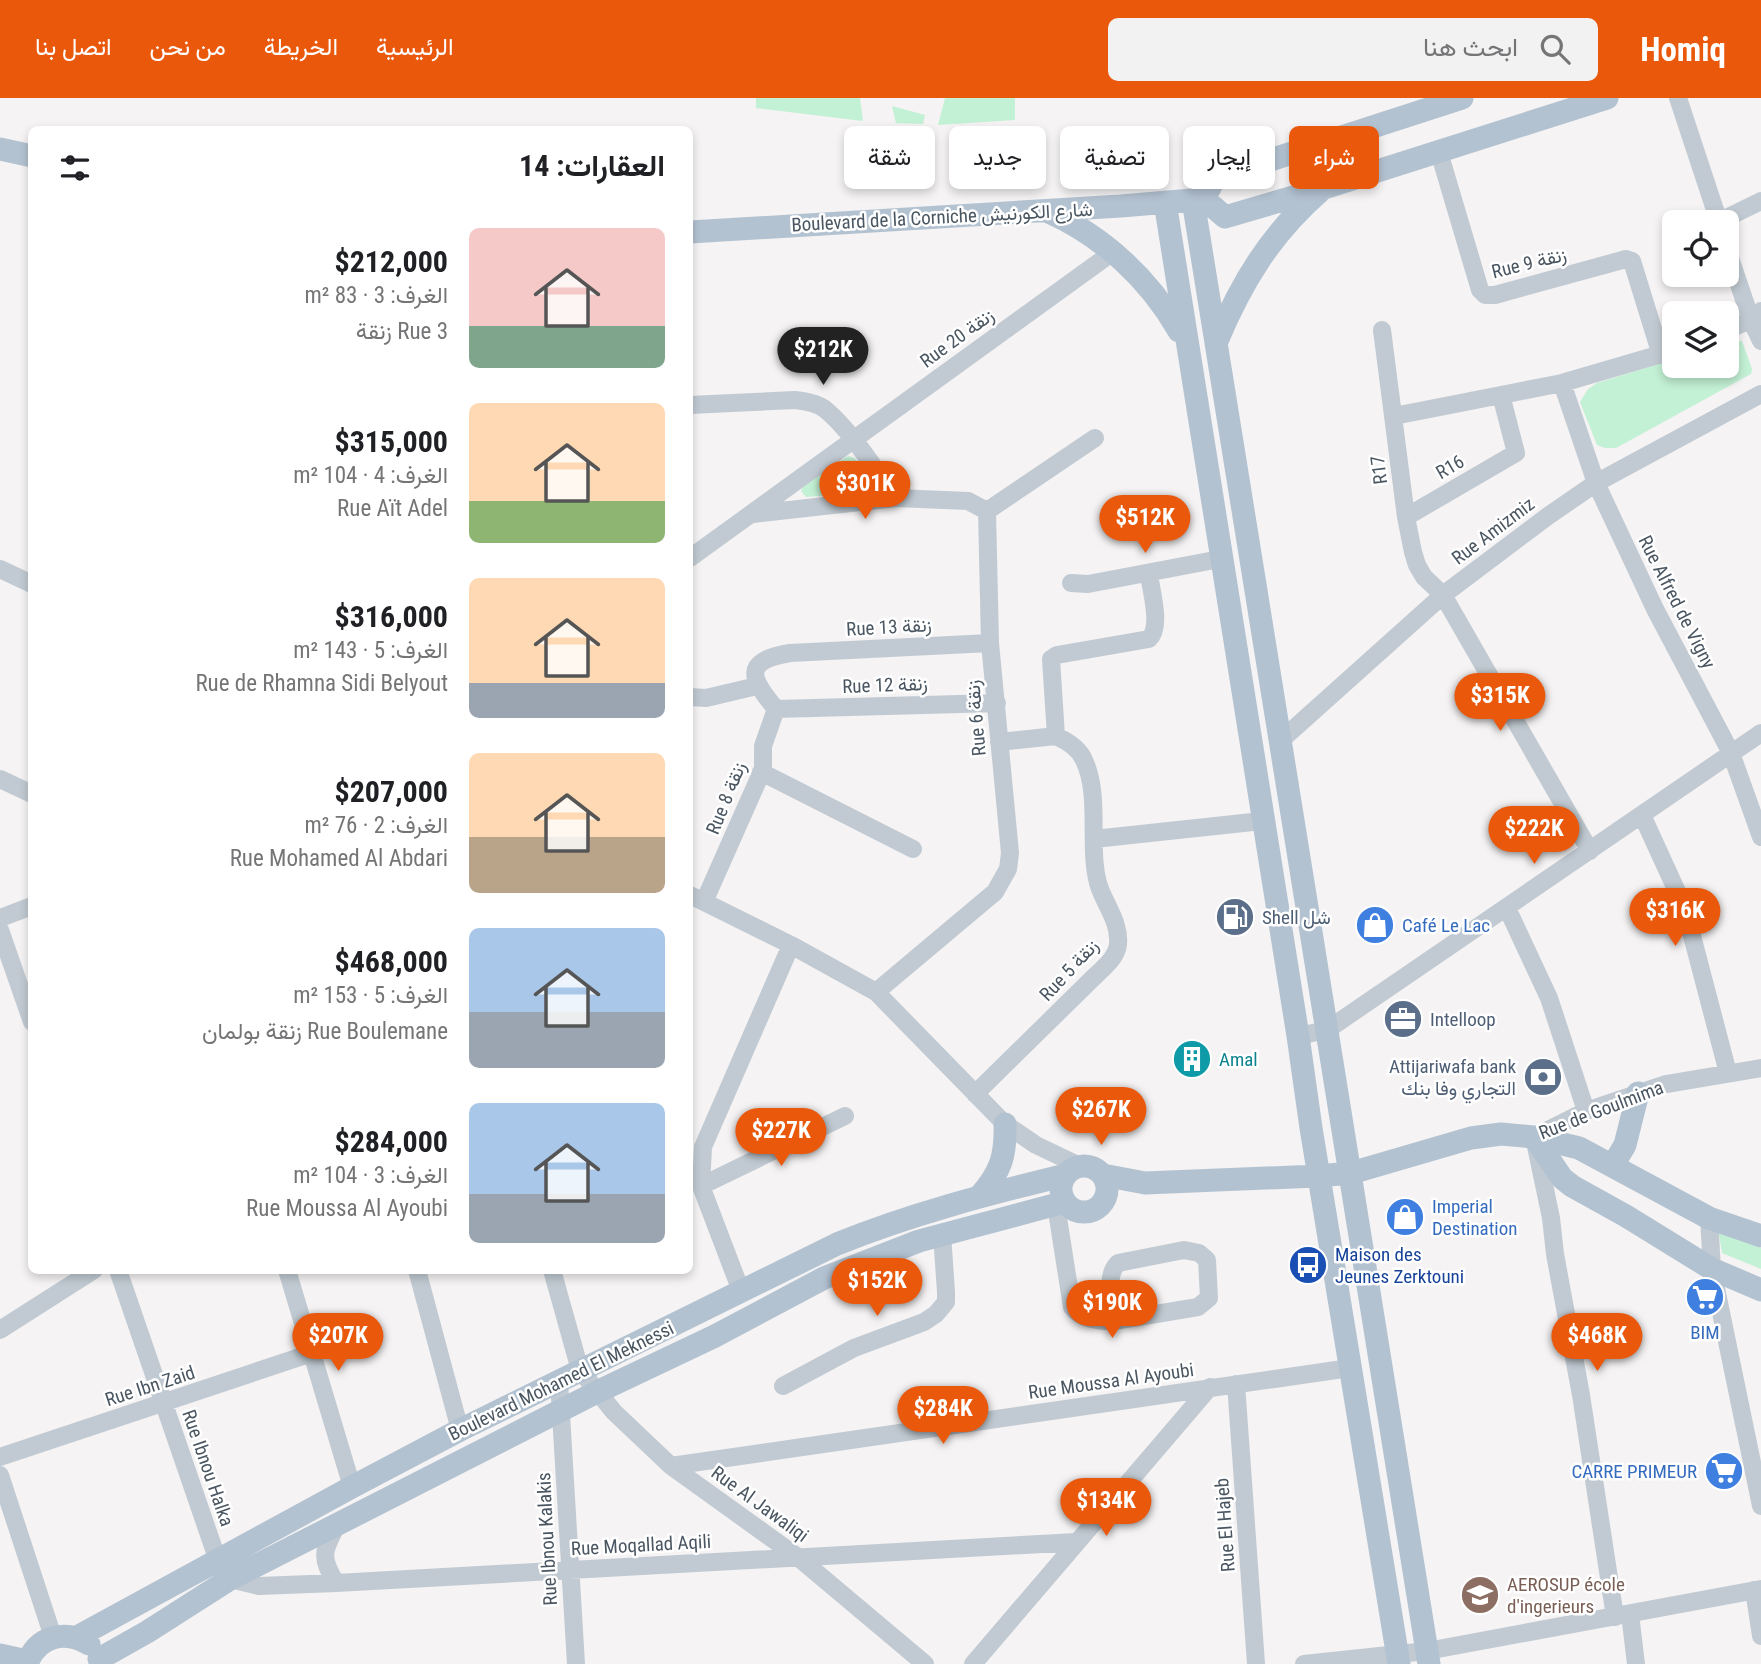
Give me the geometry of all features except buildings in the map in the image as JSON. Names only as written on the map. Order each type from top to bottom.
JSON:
[{"type":"main road","points":[[1428,1658],[1279,742],[1217,341],[1198,199],[1215,178],[1462,98]]},
{"type":"main road","points":[[1379,171],[1607,98]]},
{"type":"main road","points":[[0,149],[28,155]]},
{"type":"main road","points":[[1198,199],[1225,217],[1321,189]]},
{"type":"main road","points":[[1217,341],[1231,305],[1253,267],[1301,208],[1323,189]]},
{"type":"main road","name":"Boulevard de la Corniche شارع الكورنيش","points":[[693,232],[1047,211],[1198,199]]},
{"type":"main road","points":[[1165,202],[1318,1176],[1399,1660]]},
{"type":"main road","points":[[1047,211],[1087,231],[1113,251],[1155,295],[1186,343]]},
{"type":"main road","points":[[1613,1165],[1625,1145],[1638,1093]]},
{"type":"main road","points":[[980,1196],[991,1182],[1004,1155],[1005,1124]]},
{"type":"main road","name":"Rue de Goulmima","points":[[1318,1176],[1351,1173],[1471,1138],[1501,1134],[1534,1137]]},
{"type":"main road","points":[[1534,1137],[1579,1148],[1709,1218],[1761,1236]]},
{"type":"main road","points":[[1534,1137],[1562,1178],[1572,1186],[1712,1269],[1761,1290]]},
{"type":"main road","points":[[1104,1201],[1107,1192],[1103,1175],[1097,1169],[1072,1171],[1061,1183],[1060,1203],[1071,1209],[1089,1212],[1104,1201],[1145,1183]]},
{"type":"main road","name":"Boulevard Mohamed El Meknessi","points":[[100,1661],[147,1632],[224,1570],[352,1487],[460,1430],[741,1290],[864,1233],[980,1196],[1072,1171]]},
{"type":"main road","points":[[1103,1175],[1145,1183],[1318,1176]]},
{"type":"main road","name":"Boulevard Mohamed El Meknessi","points":[[77,1637],[224,1570],[337,1525],[597,1392],[715,1336],[824,1278],[942,1234],[1060,1203]]},
{"type":"main road","points":[[0,1655],[27,1663],[42,1642],[65,1635],[88,1643],[100,1661]]},
{"type":"street","points":[[1678,98],[1714,210]]},
{"type":"street","name":"Rue 9 زنقة","points":[[1439,152],[1480,290],[1485,295],[1495,295],[1626,259],[1632,261],[1662,338]]},
{"type":"street","points":[[1739,212],[1761,201]]},
{"type":"street","name":"Rue 20 زنقة","points":[[693,556],[1113,251]]},
{"type":"street","points":[[1739,277],[1756,316],[1761,341]]},
{"type":"street","points":[[1739,324],[1756,316]]},
{"type":"street","name":"R17","points":[[1382,330],[1406,517],[1417,565],[1443,595],[1590,851]]},
{"type":"street","points":[[1394,416],[1562,383],[1662,355]]},
{"type":"street","name":"Rue Alfred de Vigny","points":[[1562,383],[1596,483],[1655,609],[1731,753],[1761,837]]},
{"type":"street","name":"Rue Amizmiz","points":[[1279,742],[1443,595],[1548,516],[1596,483],[1761,394]]},
{"type":"street","name":"R16","points":[[1406,517],[1516,453],[1501,395]]},
{"type":"street","points":[[693,405],[795,400],[811,402],[825,408],[896,499]]},
{"type":"street","points":[[750,514],[896,499],[968,501],[987,511],[1095,438]]},
{"type":"street","name":"Rue 6 زنقة","points":[[876,992],[995,892],[1003,880],[1010,853],[990,643],[987,511]]},
{"type":"street","points":[[1071,583],[1088,584],[1220,559]]},
{"type":"street","points":[[0,569],[28,582]]},
{"type":"street","points":[[999,742],[1056,736],[1051,659],[1056,654],[1149,639],[1153,635],[1156,625],[1149,574]]},
{"type":"street","name":"Rue 13 زنقة","points":[[757,686],[755,675],[762,661],[768,657],[790,653],[990,643]]},
{"type":"street","points":[[693,697],[705,698],[757,686],[776,709]]},
{"type":"street","name":"Rue 12 زنقة","points":[[776,709],[997,703]]},
{"type":"street","name":"Rue 8 زنقة","points":[[697,899],[761,772],[762,746],[776,709]]},
{"type":"street","points":[[1298,1036],[1327,1030],[1761,733]]},
{"type":"street","name":"Rue 5 زنقة","points":[[975,1094],[1111,960],[1117,950],[1117,930],[1098,881],[1090,778],[1085,762],[1069,742],[1056,736]]},
{"type":"street","points":[[761,772],[913,849]]},
{"type":"street","points":[[0,779],[28,792]]},
{"type":"street","points":[[1642,815],[1685,909],[1728,1073]]},
{"type":"street","points":[[1094,839],[1262,821]]},
{"type":"street","points":[[697,899],[792,945],[876,992],[1005,1124],[1052,1154],[1072,1171]]},
{"type":"street","points":[[0,918],[28,908]]},
{"type":"street","points":[[1507,908],[1549,998],[1586,1111]]},
{"type":"street","points":[[0,930],[28,1010]]},
{"type":"street","points":[[741,1290],[705,1202],[701,1186],[704,1147],[792,945]]},
{"type":"street","name":"Rue de Goulmima","points":[[1534,1137],[1586,1111],[1666,1084],[1761,1068]]},
{"type":"street","points":[[701,1186],[845,1116]]},
{"type":"street","points":[[1534,1137],[1622,1615],[1636,1664]]},
{"type":"street","points":[[1060,1203],[1072,1307],[1075,1312],[1085,1316],[1106,1322],[1114,1321],[1198,1307],[1209,1298],[1207,1260],[1199,1253],[1184,1250],[1118,1263],[1110,1278],[1114,1321]]},
{"type":"street","points":[[1709,1218],[1712,1269],[1761,1506]]},
{"type":"street","points":[[783,1386],[855,1348],[924,1322],[936,1314],[946,1302],[942,1234]]},
{"type":"street","points":[[0,1330],[88,1274]]},
{"type":"street","name":"Rue Ibnou Halka","points":[[119,1274],[224,1570]]},
{"type":"street","points":[[288,1274],[352,1487]]},
{"type":"street","points":[[418,1274],[460,1430]]},
{"type":"street","points":[[553,1274],[580,1370]]},
{"type":"street","name":"Rue Ibn Zaid","points":[[0,1457],[312,1353]]},
{"type":"street","name":"Rue Moussa Al Ayoubi","points":[[671,1465],[1350,1368]]},
{"type":"street","name":"Rue Al Jawaliqi","points":[[580,1370],[636,1435],[671,1465],[799,1558],[925,1664]]},
{"type":"street","name":"Rue Ibnou Kalakis","points":[[559,1381],[576,1664]]},
{"type":"street","name":"Rue El Hajeb","points":[[1236,1384],[1256,1664]]},
{"type":"street","points":[[973,1664],[1210,1387]]},
{"type":"street","points":[[0,1475],[53,1637]]},
{"type":"street","points":[[336,1583],[324,1561],[324,1554],[326,1544],[337,1525]]},
{"type":"street","name":"Rue Moqallad Aqili","points":[[224,1570],[259,1586],[1077,1542]]},
{"type":"street","points":[[1304,1664],[1428,1658],[1622,1615],[1758,1589],[1761,1636]]},
{"type":"green space","points":[[756,98],[860,98],[863,121],[756,108]]},
{"type":"green space","points":[[945,98],[1015,98],[1015,120],[938,125]]},
{"type":"green space","points":[[892,106],[925,115],[923,124],[896,123]]},
{"type":"green space","points":[[1739,341],[1742,341],[1752,369],[1751,374],[1616,448],[1597,445],[1580,402],[1588,389],[1597,383],[1662,363],[1662,378],[1739,378]]},
{"type":"green space","points":[[848,456],[854,458],[877,483],[875,492],[806,497],[801,491],[805,484]]},
{"type":"green space","points":[[1718,1229],[1761,1248],[1761,1269],[1722,1253]]},
{"type":"place","name":"Shell شل","points":[[1235,917]]},
{"type":"place","name":"Café Le Lac","points":[[1375,925]]},
{"type":"place","name":"Intelloop","points":[[1403,1019]]},
{"type":"place","name":"Amal","points":[[1192,1059]]},
{"type":"place","name":"Attijariwafa bank التجاري وفا بنك","points":[[1543,1077]]},
{"type":"place","name":"Imperial Destination","points":[[1405,1217]]},
{"type":"place","name":"Maison des Jeunes Zerktouni","points":[[1308,1265]]},
{"type":"place","name":"BIM","points":[[1705,1297]]},
{"type":"place","name":"CARRE PRIMEUR","points":[[1724,1471]]},
{"type":"place","name":"AEROSUP école d'ingerieurs","points":[[1480,1595]]}]
